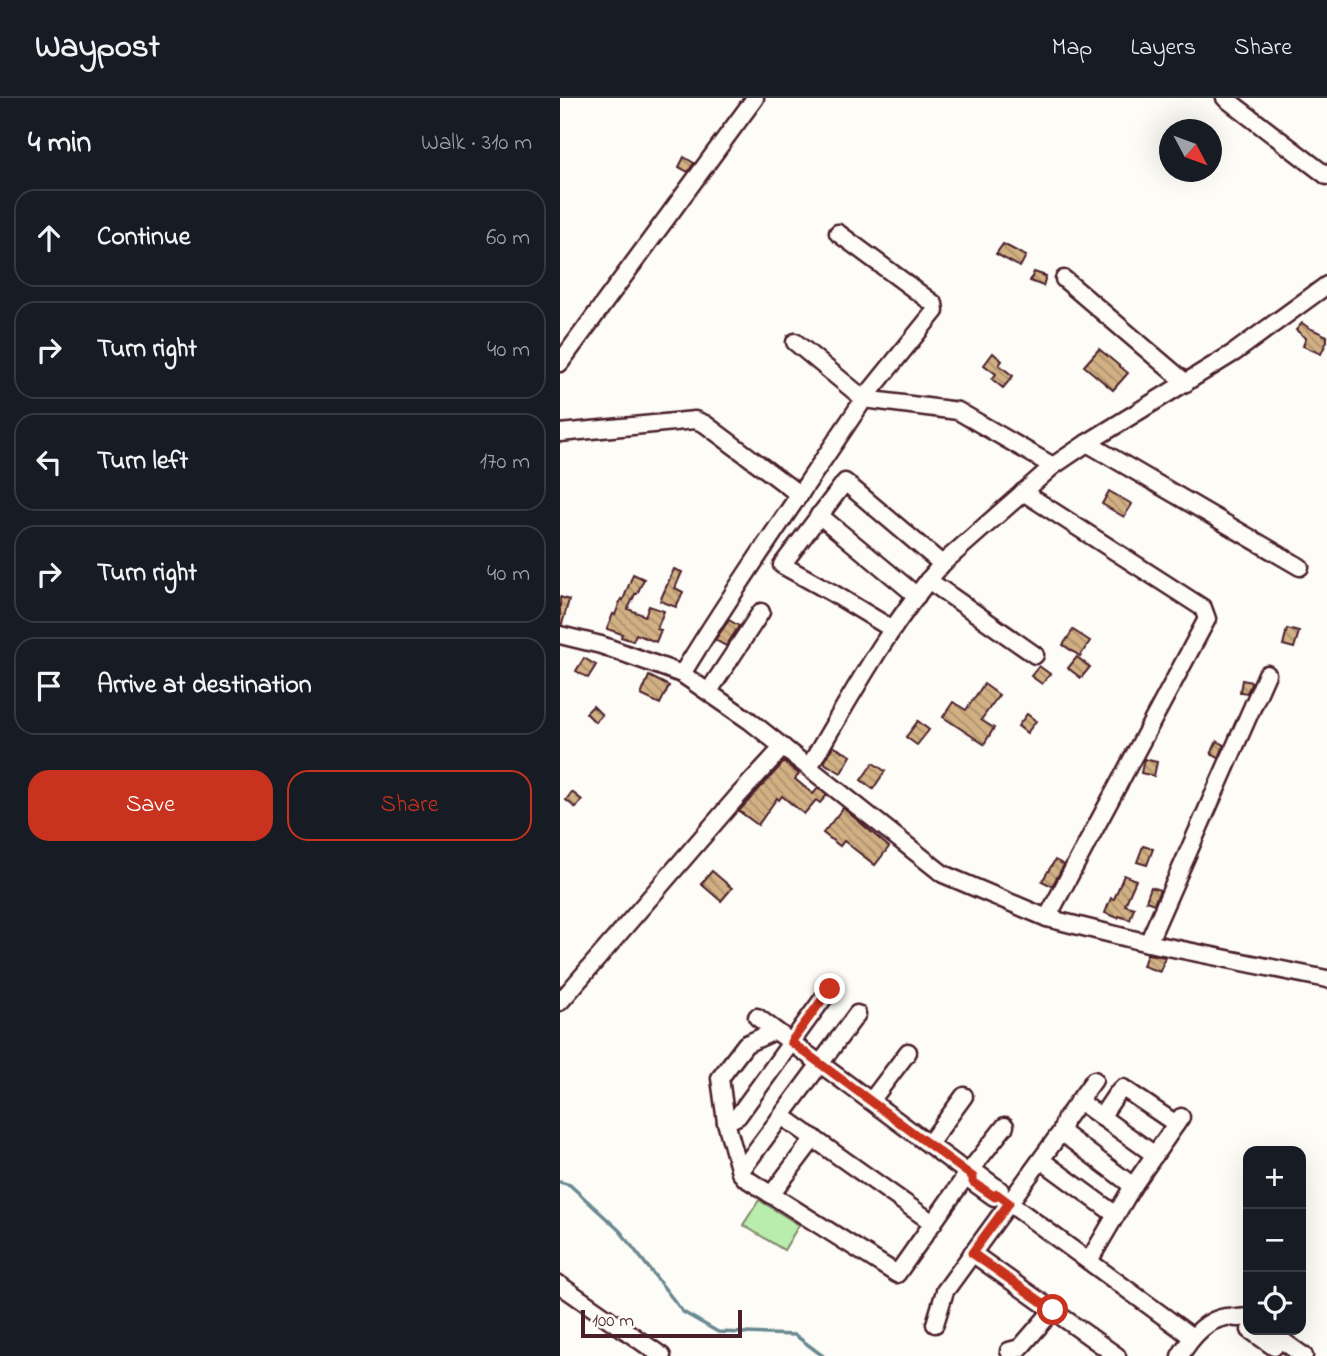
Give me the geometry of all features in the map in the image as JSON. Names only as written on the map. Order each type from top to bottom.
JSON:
[{"type":"street","points":[[560,363],[755,98]]},
{"type":"street","points":[[1225,98],[1327,176]]},
{"type":"street","points":[[682,674],[719,614],[864,399],[935,311],[934,304],[838,233]]},
{"type":"street","points":[[1064,279],[1186,383]]},
{"type":"street","points":[[809,767],[892,629],[942,564],[1053,466],[1235,352],[1327,285]]},
{"type":"street","points":[[795,342],[864,399],[958,411],[1053,466]]},
{"type":"street","points":[[560,433],[695,420],[705,424],[800,495]]},
{"type":"street","points":[[1087,443],[1300,566]]},
{"type":"street","points":[[892,629],[782,565],[845,482],[942,564]]},
{"type":"street","points":[[1023,492],[1203,608],[1208,619],[1047,918]]},
{"type":"street","points":[[820,515],[917,596]]},
{"type":"street","points":[[928,580],[1035,655]]},
{"type":"street","points":[[709,691],[761,612]]},
{"type":"street","points":[[560,635],[601,645],[682,674],[750,720],[943,874],[1047,918],[1148,943],[1327,979]]},
{"type":"street","points":[[1148,943],[1267,674]]},
{"type":"street","points":[[560,1002],[783,747]]},
{"type":"street","points":[[726,1122],[738,1116],[830,989]]},
{"type":"street","points":[[740,1172],[857,1014]]},
{"type":"street","points":[[757,1017],[971,1175],[978,1174],[1000,1190],[1003,1198],[1192,1337]]},
{"type":"street","points":[[775,1031],[746,1044],[720,1078],[726,1122],[740,1172],[771,1195],[897,1274],[1005,1126]]},
{"type":"street","points":[[871,1101],[908,1052]]},
{"type":"street","points":[[934,1324],[945,1291],[972,1253],[1003,1198],[1041,1160],[1094,1080]]},
{"type":"street","points":[[1089,1261],[1133,1186],[1179,1121],[1124,1088],[1101,1117]]},
{"type":"street","points":[[929,1144],[964,1096]]},
{"type":"street","points":[[1079,1101],[1155,1155]]},
{"type":"street","points":[[782,1116],[933,1223]]},
{"type":"street","points":[[1061,1132],[1133,1186]]},
{"type":"street","points":[[771,1195],[814,1138]]},
{"type":"street","points":[[1041,1160],[1116,1215]]},
{"type":"street","points":[[972,1253],[1117,1356]]},
{"type":"street","points":[[560,1285],[662,1356]]},
{"type":"street","points":[[1009,1351],[1020,1348],[1053,1310]]},
{"type":"street","points":[[1180,1356],[1192,1337],[1212,1322],[1227,1316],[1243,1322]]},
{"type":"street","points":[[1261,1335],[1287,1356]]},
{"type":"street","points":[[1273,1335],[1304,1356]]},
{"type":"green space","points":[[759,1200],[799,1225],[784,1250],[743,1225]]},
{"type":"building","points":[[684,157],[694,163],[688,172],[679,167]]},
{"type":"building","points":[[1003,244],[1026,256],[1020,267],[996,254]]},
{"type":"building","points":[[1034,272],[1046,276],[1043,286],[1030,281]]},
{"type":"building","points":[[1302,323],[1327,336],[1321,354],[1303,346],[1306,338],[1296,330]]},
{"type":"building","points":[[1099,349],[1128,373],[1113,390],[1084,366]]},
{"type":"building","points":[[993,353],[1002,361],[999,365],[1013,376],[1003,388],[992,379],[996,374],[984,365]]},
{"type":"building","points":[[1109,491],[1132,504],[1124,517],[1102,504]]},
{"type":"building","points":[[674,569],[682,572],[675,588],[683,592],[676,607],[660,601]]},
{"type":"building","points":[[633,574],[644,579],[628,609],[645,616],[649,606],[664,611],[657,629],[661,630],[656,642],[636,634],[633,641],[607,629]]},
{"type":"building","points":[[560,597],[569,600],[562,624],[560,623]]},
{"type":"building","points":[[729,620],[739,626],[726,646],[715,640]]},
{"type":"building","points":[[1287,629],[1299,632],[1294,648],[1283,645]]},
{"type":"building","points":[[1073,630],[1090,641],[1080,656],[1063,645]]},
{"type":"building","points":[[1077,657],[1090,667],[1081,678],[1068,668]]},
{"type":"building","points":[[584,658],[596,665],[588,678],[576,671]]},
{"type":"building","points":[[1039,666],[1050,674],[1042,684],[1031,676]]},
{"type":"building","points":[[649,676],[669,686],[660,704],[641,695]]},
{"type":"building","points":[[1242,680],[1252,682],[1247,693],[1240,692]]},
{"type":"building","points":[[984,684],[999,695],[981,720],[994,728],[984,744],[943,717],[953,702],[966,710]]},
{"type":"building","points":[[593,706],[602,715],[595,722],[586,713]]},
{"type":"building","points":[[1027,714],[1036,721],[1027,733],[1018,726]]},
{"type":"building","points":[[918,721],[929,730],[917,745],[906,737]]},
{"type":"building","points":[[1217,741],[1224,745],[1219,758],[1211,754]]},
{"type":"building","points":[[833,746],[851,756],[841,773],[824,763]]},
{"type":"building","points":[[1144,759],[1157,762],[1154,776],[1141,773]]},
{"type":"building","points":[[784,762],[799,774],[795,779],[813,794],[818,788],[827,795],[820,803],[816,800],[804,814],[782,796],[779,800],[777,798],[758,825],[739,811]]},
{"type":"building","points":[[873,763],[885,771],[873,789],[861,780]]},
{"type":"building","points":[[572,792],[582,800],[576,808],[566,800]]},
{"type":"building","points":[[843,808],[889,847],[875,865],[844,841],[840,846],[823,833]]},
{"type":"building","points":[[1143,846],[1153,849],[1147,865],[1137,862]]},
{"type":"building","points":[[1055,860],[1064,865],[1052,886],[1042,881]]},
{"type":"building","points":[[712,871],[732,888],[721,901],[701,884]]},
{"type":"building","points":[[1124,875],[1136,880],[1125,905],[1134,908],[1130,920],[1105,913]]},
{"type":"building","points":[[1151,887],[1160,890],[1154,904],[1146,901]]},
{"type":"building","points":[[1147,954],[1165,957],[1160,972],[1143,966]]},
{"type":"waterway","points":[[560,1182],[570,1185],[620,1231],[683,1312],[718,1332],[795,1335],[823,1356]]},
{"type":"route","points":[[830,989],[791,1042],[973,1177],[973,1182],[1009,1203],[972,1253],[1053,1310]]}]
